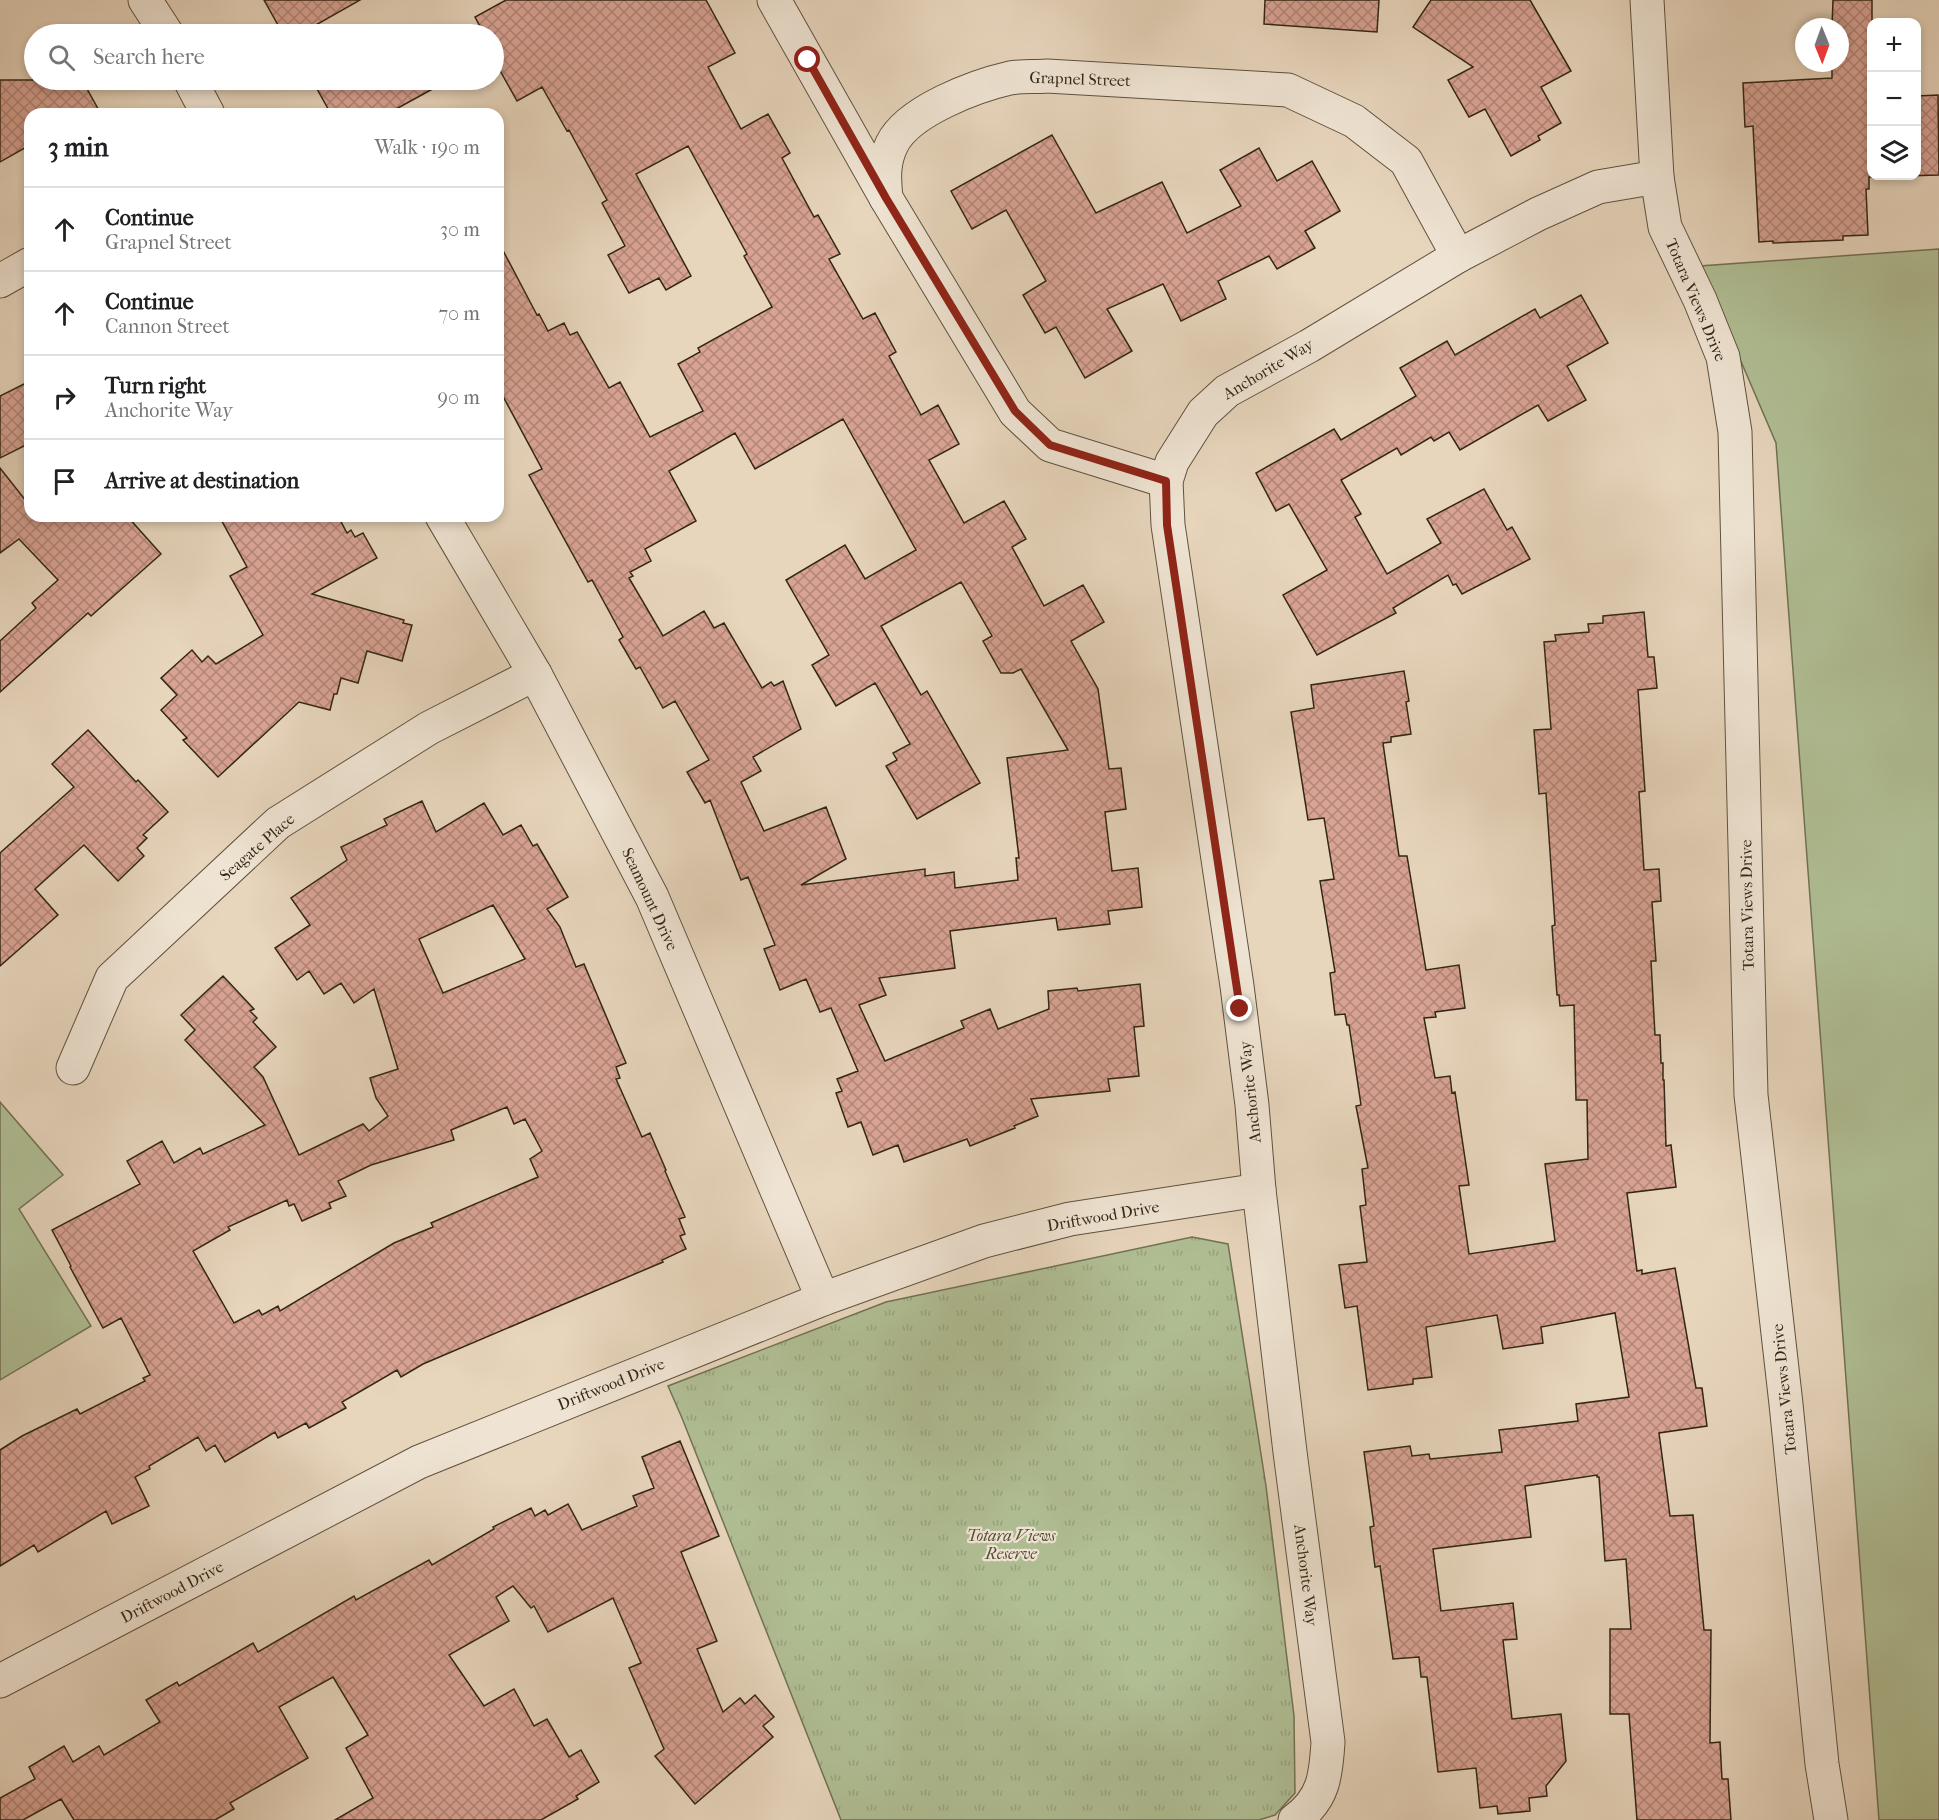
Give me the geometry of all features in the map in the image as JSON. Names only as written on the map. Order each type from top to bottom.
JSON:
[{"type":"street","points":[[145,0],[161,24]]},
{"type":"street","points":[[774,0],[886,198],[1015,411],[1050,445],[1166,481]]},
{"type":"street","name":"Totara Views Drive","points":[[1647,0],[1657,177],[1665,227],[1700,300],[1723,357],[1735,432],[1751,1095],[1786,1404],[1822,1764],[1832,1820]]},
{"type":"street","name":"Grapnel Street","points":[[886,198],[884,167],[892,142],[916,117],[946,100],[1012,78],[1047,76],[1288,90],[1354,121],[1406,161],[1458,256]]},
{"type":"street","points":[[195,90],[205,108]]},
{"type":"street","name":"Anchorite Way","points":[[1295,1820],[1315,1802],[1326,1775],[1328,1742],[1259,1190],[1252,1105],[1237,986],[1167,525],[1166,481],[1172,462],[1187,436],[1203,413],[1227,391],[1309,346],[1458,256],[1538,214],[1598,186],[1657,177]]},
{"type":"street","points":[[0,281],[24,267]]},
{"type":"street","name":"Seamount Drive","points":[[446,522],[535,674],[652,897],[823,1299]]},
{"type":"street","name":"Seagate Place","points":[[73,1068],[112,978],[279,824],[429,728],[535,674]]},
{"type":"street","name":"Driftwood Drive","points":[[0,1681],[419,1462],[823,1299],[984,1241],[1070,1219],[1259,1190]]},
{"type":"green space","points":[[1939,249],[1939,1820],[1879,1820],[1776,443],[1700,266]]},
{"type":"green space","points":[[0,1102],[63,1175],[19,1209],[91,1326],[0,1380]]},
{"type":"green space","name":"Totara Views Reserve","points":[[1192,1237],[1228,1244],[1266,1486],[1294,1716],[1295,1793],[1275,1815],[1259,1820],[841,1820],[668,1386],[886,1302]]},
{"type":"building","points":[[264,0],[360,0],[318,24],[277,24]]},
{"type":"building","points":[[506,0],[706,0],[735,53],[708,67],[741,129],[768,114],[790,153],[782,158],[814,217],[818,215],[840,254],[829,259],[863,319],[875,313],[896,352],[889,356],[921,415],[938,405],[959,444],[929,460],[964,523],[1004,501],[1026,539],[1012,547],[1044,606],[1083,585],[1104,622],[1071,641],[1098,689],[1109,769],[1121,768],[1126,809],[1105,812],[1112,871],[1138,868],[1142,907],[1108,911],[1110,924],[1058,930],[1056,918],[950,931],[955,968],[879,978],[886,995],[859,1005],[885,1061],[964,1028],[961,1021],[990,1009],[998,1029],[1049,1009],[1048,991],[1077,988],[1078,991],[1140,984],[1144,1026],[1134,1027],[1139,1076],[1108,1079],[1110,1091],[1031,1099],[1038,1116],[1014,1126],[1015,1128],[970,1146],[967,1139],[904,1162],[898,1145],[873,1155],[861,1122],[848,1127],[836,1093],[842,1091],[837,1079],[858,1071],[831,1008],[820,1012],[806,979],[780,990],[764,949],[775,945],[748,877],[741,880],[710,800],[705,803],[687,772],[709,760],[675,701],[663,708],[640,667],[636,669],[619,640],[623,637],[592,580],[588,582],[529,475],[542,469],[504,398],[504,252],[548,331],[564,323],[570,335],[577,332],[609,388],[620,382],[650,437],[703,411],[678,364],[700,352],[698,348],[772,307],[744,256],[747,254],[688,146],[636,174],[691,276],[666,290],[659,278],[629,293],[608,255],[625,246],[602,203],[607,200],[569,130],[567,131],[542,87],[517,101],[504,78],[504,24],[479,24],[475,17]],"holes":[[[843,419],[916,550],[865,579],[845,545],[786,580],[829,655],[812,665],[836,706],[875,683],[910,744],[893,753],[897,760],[886,766],[917,819],[980,783],[927,691],[921,695],[881,626],[961,582],[992,636],[983,641],[1001,673],[1013,673],[1021,669],[1068,750],[1007,758],[1019,858],[1016,858],[1018,880],[955,888],[954,872],[925,876],[925,869],[801,885],[846,859],[826,807],[764,831],[741,782],[761,771],[753,757],[801,729],[783,681],[774,686],[771,682],[762,688],[724,623],[714,628],[704,611],[663,636],[629,578],[633,576],[630,572],[651,561],[645,549],[696,521],[669,471],[735,433],[755,469]]]},
{"type":"building","points":[[1265,0],[1379,0],[1377,32],[1264,24]]},
{"type":"building","points":[[1431,0],[1530,0],[1571,71],[1541,87],[1561,123],[1538,136],[1540,140],[1511,156],[1485,109],[1469,117],[1448,80],[1473,67],[1413,27]]},
{"type":"building","points":[[1833,0],[1872,0],[1872,18],[1867,18],[1868,235],[1843,236],[1843,240],[1759,242],[1753,126],[1745,127],[1743,83],[1832,78],[1832,72],[1849,72],[1849,18],[1832,18]]},
{"type":"building","points":[[0,80],[24,80],[24,90],[88,90],[98,108],[24,108],[24,148],[0,162]]},
{"type":"building","points":[[318,90],[431,90],[398,108],[328,108]]},
{"type":"building","points":[[1938,95],[1939,175],[1921,176],[1921,96]]},
{"type":"building","points":[[1052,135],[1096,213],[1162,182],[1187,233],[1241,206],[1220,170],[1259,148],[1277,181],[1312,161],[1340,211],[1305,231],[1315,248],[1277,269],[1269,256],[1218,281],[1226,299],[1181,321],[1163,284],[1107,309],[1132,351],[1085,378],[1056,327],[1045,333],[1023,295],[1046,281],[1006,210],[972,229],[951,191]]},
{"type":"building","points":[[1581,295],[1608,343],[1567,366],[1586,400],[1548,421],[1538,405],[1460,450],[1449,432],[1434,441],[1431,437],[1401,455],[1397,448],[1341,480],[1361,514],[1355,517],[1387,574],[1441,543],[1427,519],[1484,489],[1507,530],[1512,527],[1530,559],[1462,594],[1456,584],[1453,585],[1448,575],[1393,608],[1396,613],[1317,655],[1283,595],[1327,570],[1289,504],[1276,511],[1256,473],[1334,429],[1341,440],[1416,396],[1400,368],[1447,341],[1455,355],[1535,309],[1540,318]]},
{"type":"building","points":[[24,384],[24,446],[0,458],[0,396]]},
{"type":"building","points":[[0,468],[24,498],[24,522],[132,522],[161,554],[91,616],[88,613],[0,692],[0,641],[36,608],[32,603],[58,580],[19,539],[0,553]]},
{"type":"building","points":[[222,522],[341,522],[347,533],[351,530],[355,537],[363,533],[377,558],[312,594],[404,620],[403,623],[412,625],[402,661],[367,651],[358,683],[341,678],[330,710],[299,702],[218,777],[183,740],[187,738],[161,710],[177,695],[161,678],[192,650],[202,662],[208,656],[216,664],[263,635],[230,576],[247,567]]},
{"type":"building","points":[[1644,612],[1648,657],[1654,657],[1657,688],[1638,690],[1645,791],[1639,792],[1644,870],[1659,869],[1661,901],[1652,902],[1656,961],[1651,961],[1655,1035],[1660,1035],[1661,1063],[1663,1063],[1666,1146],[1671,1145],[1676,1187],[1627,1193],[1637,1271],[1642,1270],[1642,1274],[1675,1268],[1696,1388],[1702,1388],[1707,1426],[1659,1433],[1670,1516],[1693,1515],[1704,1630],[1711,1630],[1710,1743],[1720,1742],[1722,1779],[1728,1779],[1731,1820],[1637,1820],[1629,1714],[1610,1714],[1610,1629],[1631,1629],[1626,1559],[1605,1561],[1599,1477],[1597,1475],[1525,1486],[1531,1537],[1433,1549],[1441,1611],[1513,1603],[1517,1639],[1503,1640],[1512,1719],[1561,1714],[1566,1761],[1546,1786],[1547,1796],[1529,1798],[1530,1811],[1498,1814],[1497,1806],[1480,1808],[1476,1768],[1438,1772],[1427,1677],[1421,1677],[1419,1657],[1393,1659],[1380,1566],[1375,1567],[1370,1527],[1374,1526],[1364,1452],[1410,1446],[1412,1456],[1429,1454],[1430,1459],[1502,1452],[1499,1430],[1578,1421],[1576,1404],[1629,1397],[1615,1313],[1541,1327],[1543,1343],[1503,1349],[1497,1315],[1426,1327],[1432,1377],[1413,1379],[1413,1384],[1368,1390],[1357,1306],[1345,1308],[1339,1265],[1367,1262],[1360,1206],[1366,1205],[1362,1169],[1368,1168],[1356,1106],[1361,1105],[1349,1025],[1347,1025],[1345,1014],[1335,1015],[1330,973],[1335,972],[1320,881],[1334,879],[1324,818],[1308,820],[1291,712],[1314,708],[1311,685],[1404,671],[1411,734],[1391,737],[1391,742],[1383,743],[1399,856],[1407,856],[1426,970],[1459,965],[1465,1008],[1435,1012],[1436,1017],[1424,1018],[1435,1078],[1450,1076],[1452,1093],[1455,1092],[1469,1185],[1459,1186],[1469,1254],[1555,1241],[1545,1164],[1588,1159],[1587,1100],[1576,1100],[1574,1005],[1560,1006],[1559,995],[1557,995],[1552,926],[1555,925],[1546,793],[1539,794],[1534,730],[1551,729],[1544,642],[1556,641],[1555,635],[1589,632],[1588,624],[1603,623],[1603,616]]},
{"type":"building","points":[[88,730],[136,782],[138,780],[168,812],[143,835],[147,838],[137,848],[144,856],[118,881],[84,845],[35,889],[58,915],[0,966],[0,853],[74,787],[52,764]]},
{"type":"building","points":[[422,801],[436,832],[484,803],[503,835],[521,825],[533,846],[537,844],[568,897],[547,909],[560,927],[576,967],[584,964],[626,1063],[616,1067],[620,1078],[616,1079],[642,1137],[650,1133],[666,1170],[685,1217],[679,1219],[685,1234],[680,1236],[686,1249],[662,1260],[663,1262],[423,1364],[401,1377],[397,1370],[342,1402],[346,1408],[309,1428],[306,1423],[278,1438],[275,1432],[225,1462],[215,1445],[206,1451],[198,1437],[135,1477],[149,1506],[112,1524],[106,1511],[38,1552],[34,1545],[0,1566],[0,1450],[22,1436],[77,1409],[80,1414],[145,1381],[143,1378],[150,1375],[121,1318],[103,1328],[52,1230],[140,1184],[127,1161],[162,1141],[174,1163],[200,1148],[203,1154],[265,1125],[185,1040],[195,1030],[181,1015],[223,976],[254,1009],[250,1011],[257,1018],[253,1022],[276,1047],[254,1067],[263,1077],[299,1155],[363,1124],[369,1131],[388,1116],[376,1098],[370,1078],[398,1069],[374,989],[354,1003],[341,983],[324,994],[309,971],[297,980],[275,948],[310,925],[291,898],[347,860],[341,847],[387,825],[384,819]],"holes":[[[493,905],[525,959],[443,993],[419,939]],[[507,1107],[514,1124],[525,1119],[542,1151],[530,1159],[538,1177],[431,1223],[433,1227],[394,1243],[280,1311],[278,1306],[262,1315],[259,1310],[234,1323],[193,1251],[230,1230],[228,1227],[287,1200],[289,1206],[294,1204],[302,1221],[331,1208],[329,1203],[346,1196],[338,1181],[371,1165],[454,1140],[451,1130]]]},
{"type":"building","points":[[680,1441],[719,1536],[681,1552],[717,1641],[697,1649],[723,1712],[740,1698],[745,1704],[755,1695],[774,1717],[763,1726],[773,1737],[695,1804],[655,1756],[664,1749],[629,1668],[641,1663],[613,1598],[548,1632],[534,1606],[531,1608],[513,1586],[496,1597],[509,1621],[449,1655],[484,1706],[514,1689],[534,1726],[547,1719],[569,1757],[581,1750],[599,1782],[576,1796],[578,1799],[541,1820],[335,1820],[373,1798],[346,1748],[368,1735],[333,1677],[279,1707],[308,1758],[230,1803],[234,1809],[215,1820],[74,1820],[61,1799],[23,1820],[0,1820],[0,1798],[35,1779],[29,1767],[64,1746],[73,1762],[99,1746],[104,1755],[160,1722],[146,1700],[177,1682],[179,1686],[253,1643],[258,1652],[354,1596],[356,1600],[429,1560],[432,1565],[494,1529],[493,1527],[531,1508],[535,1516],[545,1510],[548,1515],[568,1504],[582,1530],[637,1506],[633,1496],[654,1488],[642,1457]]},
{"type":"route","points":[[808,60],[886,198],[1015,411],[1050,445],[1166,481],[1167,525],[1240,1009]]}]
